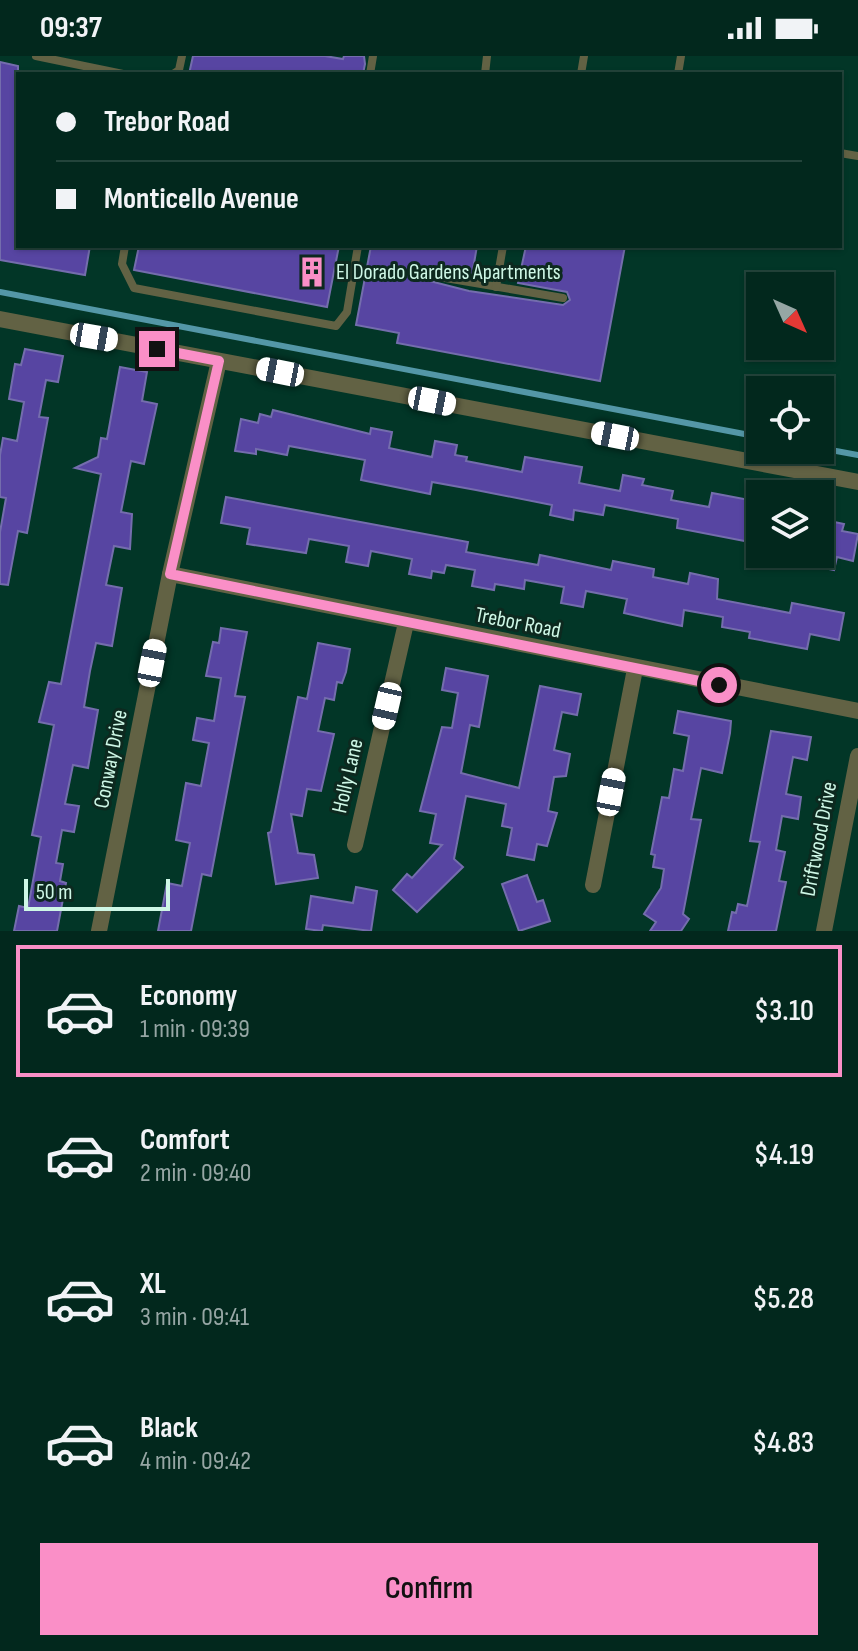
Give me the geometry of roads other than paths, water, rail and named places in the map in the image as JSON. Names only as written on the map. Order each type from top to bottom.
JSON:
[{"type":"street","points":[[0,319],[858,482]]},
{"type":"street","name":"Conway Drive","points":[[99,931],[170,574],[219,361]]},
{"type":"street","name":"Trebor Road","points":[[170,574],[858,711]]},
{"type":"street","name":"Holly Lane","points":[[355,845],[406,623]]},
{"type":"street","points":[[593,885],[635,669]]},
{"type":"street","name":"Driftwood Drive","points":[[824,931],[858,756]]},
{"type":"lane","points":[[36,56],[86,70]]},
{"type":"lane","points":[[125,248],[122,264],[134,288],[336,326],[347,312],[358,248]]},
{"type":"lane","points":[[496,287],[503,248]]},
{"type":"lane","points":[[416,273],[563,298]]},
{"type":"waterway","points":[[0,292],[746,434]]},
{"type":"waterway","points":[[834,451],[858,455]]},
{"type":"place","name":"El Dorado Gardens Apartments","points":[[312,272]]}]
